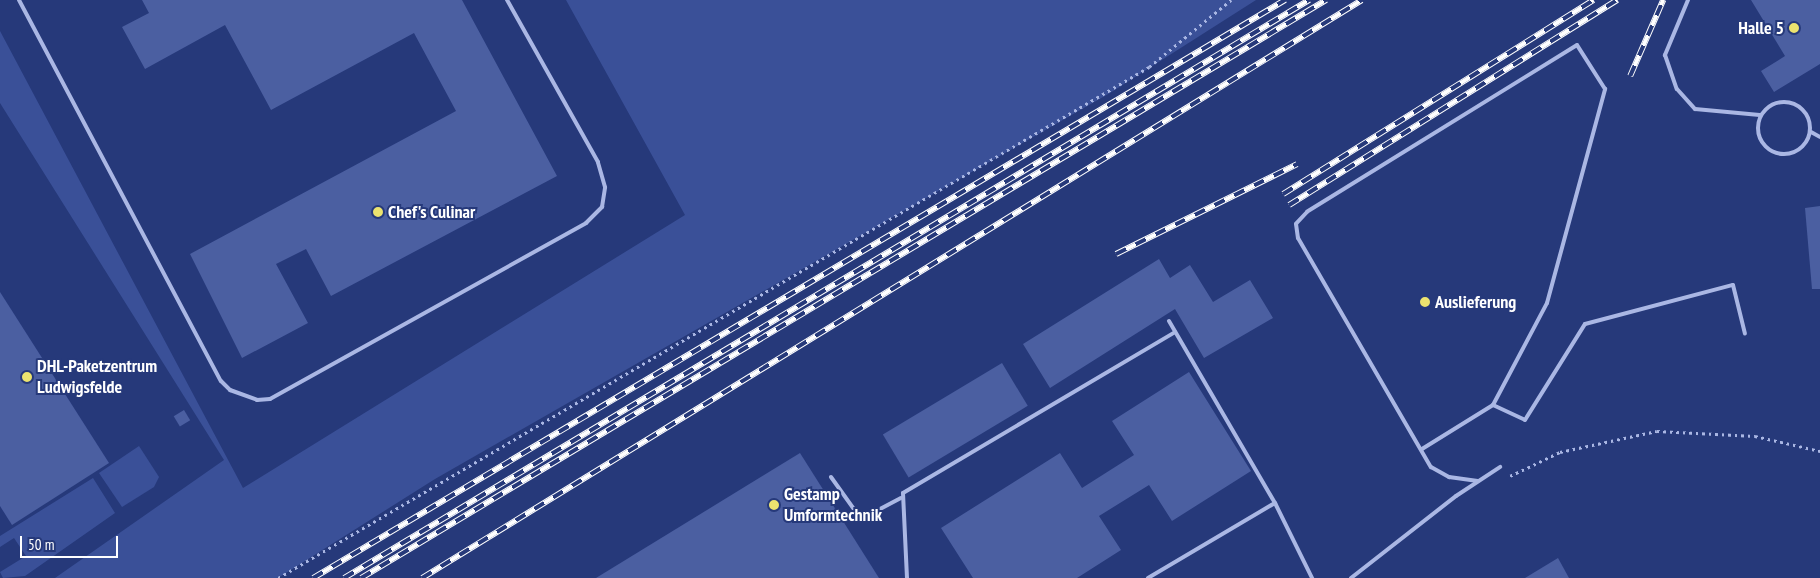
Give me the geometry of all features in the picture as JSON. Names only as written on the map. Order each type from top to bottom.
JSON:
[{"type":"lane","points":[[19,0],[221,381],[230,390],[257,400],[270,398],[586,223],[602,207],[605,188],[598,162],[507,0]]},
{"type":"lane","points":[[1688,0],[1665,56],[1677,88],[1696,109],[1760,116],[1780,101],[1797,104],[1808,116],[1811,132],[1803,147],[1788,154],[1771,151],[1760,139],[1760,116]]},
{"type":"lane","points":[[1422,449],[1493,405],[1547,302],[1560,260],[1605,88],[1577,45],[1307,212],[1296,224],[1298,238],[1431,467],[1449,477],[1478,481]]},
{"type":"lane","points":[[1811,132],[1820,137]]},
{"type":"lane","points":[[1493,405],[1525,420],[1585,324],[1733,285],[1745,334]]},
{"type":"lane","points":[[1168,321],[1275,503],[1312,578]]},
{"type":"lane","points":[[831,477],[861,519],[901,498],[907,490],[1175,332]]},
{"type":"lane","points":[[1351,578],[1478,481],[1500,467]]},
{"type":"lane","points":[[901,498],[907,578]]},
{"type":"lane","points":[[1148,578],[1275,503]]},
{"type":"path","points":[[278,578],[1149,67],[1231,0]]},
{"type":"path","points":[[1510,476],[1560,452],[1657,431],[1756,436],[1820,451]]},
{"type":"shaded area","points":[[566,0],[1256,0],[1110,93],[435,479],[278,578],[55,578],[224,460],[0,103],[0,31],[243,488],[685,215]]},
{"type":"shaded area","points":[[139,446],[159,477],[154,487],[122,507],[99,473]]},
{"type":"shaded area","points":[[93,478],[115,513],[25,576],[3,578],[0,572],[26,556],[14,538],[0,547],[0,536]]},
{"type":"building","name":"Chef's Culinar","points":[[142,0],[462,0],[557,176],[331,296],[306,249],[276,264],[308,323],[242,358],[190,254],[456,111],[414,33],[271,110],[225,25],[145,69],[122,27],[149,13]]},
{"type":"building","name":"Halle 5","points":[[1751,0],[1820,0],[1820,64],[1774,92],[1761,71],[1785,56]]},
{"type":"building","points":[[1820,206],[1820,289],[1812,289],[1805,208]]},
{"type":"building","points":[[1159,259],[1170,278],[1190,265],[1213,302],[1250,280],[1273,318],[1204,358],[1175,309],[1050,388],[1023,344]]},
{"type":"building","name":"DHL-Paketzentrum Ludwigsfelde","points":[[0,292],[109,463],[12,525],[0,506]]},
{"type":"building","points":[[1002,363],[1028,406],[909,477],[883,435]]},
{"type":"building","points":[[1189,372],[1251,471],[1172,521],[1149,485],[1099,516],[1121,550],[1077,578],[973,578],[941,528],[1060,453],[1082,488],[1134,455],[1112,421]]},
{"type":"building","points":[[184,410],[190,420],[180,426],[174,416]]},
{"type":"building","name":"Gestamp Umformtechnik","points":[[800,453],[879,578],[596,578]]},
{"type":"building","points":[[1558,558],[1569,578],[1525,578]]},
{"type":"railway","points":[[313,578],[1285,0]]},
{"type":"railway","points":[[344,578],[1309,0]]},
{"type":"railway","points":[[361,578],[1326,0]]},
{"type":"railway","points":[[422,578],[1362,0]]},
{"type":"railway","points":[[1283,194],[1593,0]]},
{"type":"railway","points":[[1289,205],[1617,0]]},
{"type":"railway","points":[[1630,76],[1663,0]]},
{"type":"railway","points":[[1116,254],[1297,164]]},
{"type":"place","name":"Halle 5","points":[[1794,28]]},
{"type":"place","name":"Chef's Culinar","points":[[378,212]]},
{"type":"place","name":"Auslieferung","points":[[1425,302]]},
{"type":"place","name":"DHL-Paketzentrum Ludwigsfelde","points":[[27,377]]},
{"type":"place","name":"Gestamp Umformtechnik","points":[[774,505]]}]
